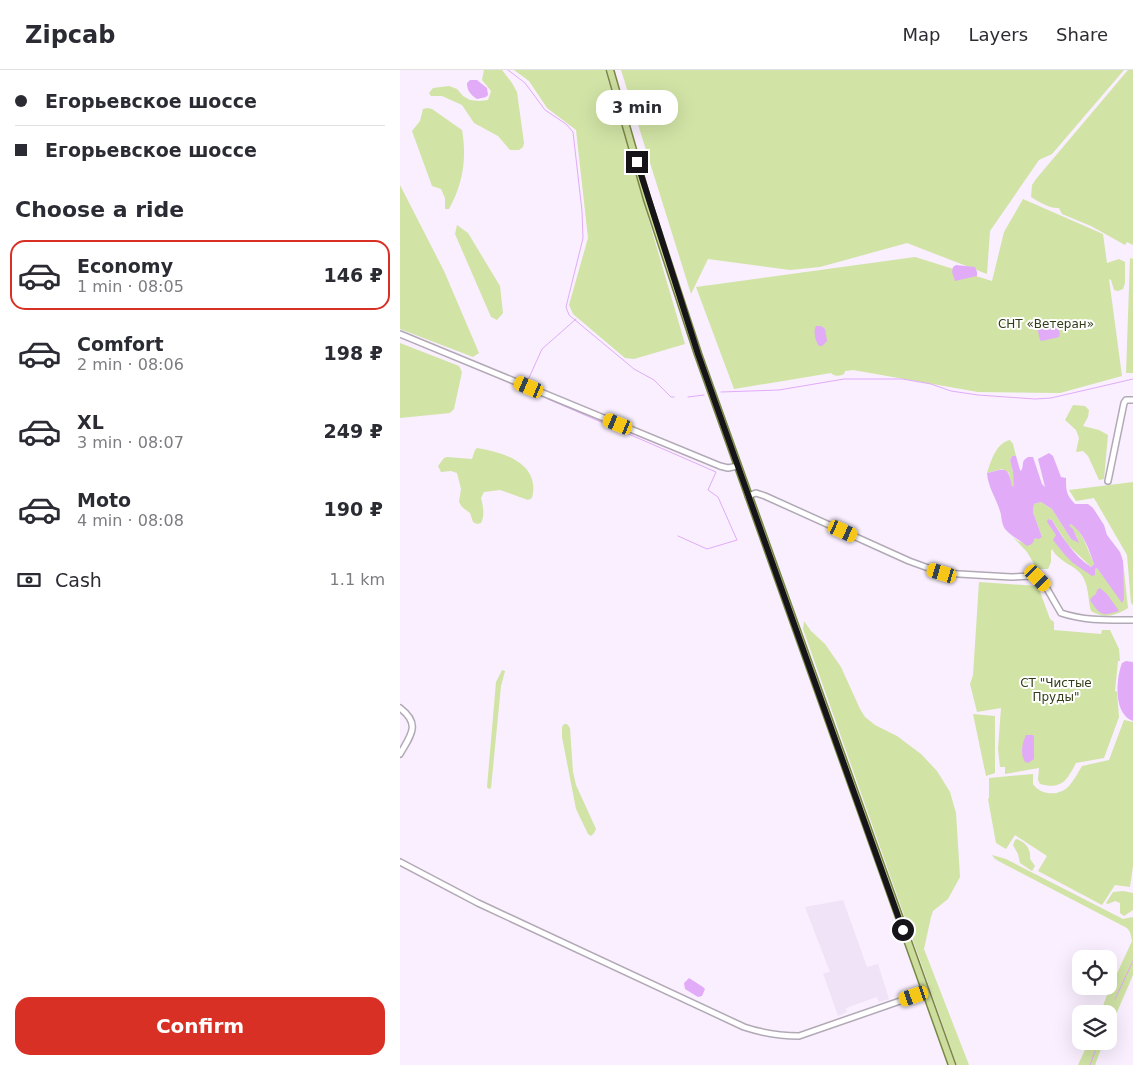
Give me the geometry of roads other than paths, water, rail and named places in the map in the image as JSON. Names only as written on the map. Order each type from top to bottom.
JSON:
[{"type":"main road","points":[[610,70],[647,199],[698,354],[952,1065]]},
{"type":"street","points":[[400,334],[720,466],[728,468],[738,466]]},
{"type":"street","points":[[1108,482],[1124,403],[1126,400],[1133,400]]},
{"type":"street","points":[[748,496],[756,494],[765,496],[924,567],[942,573],[1011,577],[1032,576],[1038,578],[1046,587],[1061,613],[1074,617],[1099,620],[1133,620]]},
{"type":"street","points":[[400,708],[411,719],[413,731],[400,754]]},
{"type":"street","points":[[400,862],[485,906],[758,1032],[799,1036],[926,992]]},
{"type":"waterway","points":[[508,70],[525,83],[545,110],[566,124],[573,132],[582,211],[583,238],[566,307],[569,315],[634,369],[654,380],[671,397],[674,397]]},
{"type":"waterway","points":[[528,380],[542,349],[576,319]]},
{"type":"waterway","points":[[721,392],[779,390],[844,379],[903,379],[931,384],[951,391],[1035,399],[1051,398],[1133,379]]},
{"type":"waterway","points":[[526,389],[525,391],[538,395]]},
{"type":"waterway","points":[[688,397],[704,395]]},
{"type":"waterway","points":[[548,399],[716,472],[708,490],[718,497],[737,540],[707,549],[678,536]]},
{"type":"waterway","points":[[1115,999],[1133,961]]},
{"type":"waterway","points":[[1090,1065],[1096,1050]]},
{"type":"park label","name":"СНТ «Ветеран»","points":[[1046,324]]},
{"type":"park label","name":"СТ \"Чистые Пруды\"","points":[[1056,690]]}]
